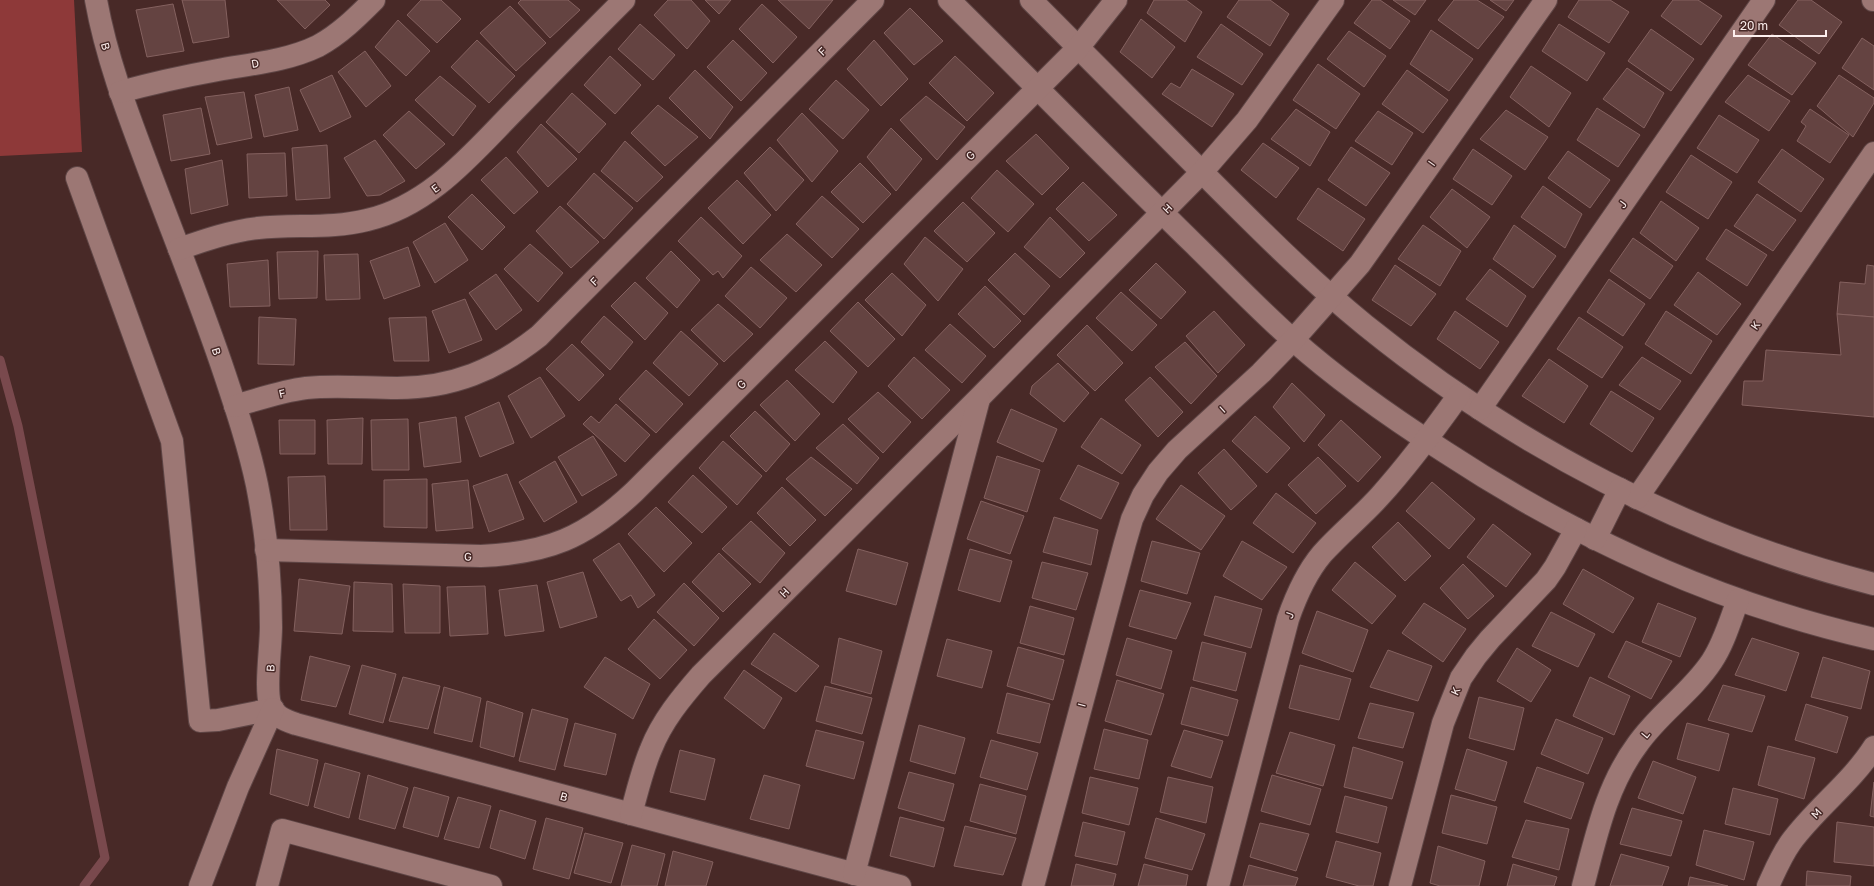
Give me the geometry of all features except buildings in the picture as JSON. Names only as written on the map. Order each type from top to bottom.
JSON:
[{"type":"street","name":"B","points":[[96,0],[101,29],[120,92],[214,342],[253,467],[266,550],[271,626],[269,689],[270,703],[274,713],[285,720],[296,724],[900,886]]},
{"type":"street","name":"D","points":[[120,92],[180,76],[273,60],[297,54],[318,46],[336,35],[374,0]]},
{"type":"street","name":"E","points":[[179,249],[229,233],[258,228],[345,224],[366,220],[388,214],[410,205],[447,179],[624,0]]},
{"type":"street","name":"F","points":[[235,406],[281,392],[306,388],[330,386],[424,387],[450,382],[476,375],[523,349],[539,336],[874,0]]},
{"type":"street","points":[[949,0],[1038,87],[1162,213],[1293,340],[1362,394],[1427,440],[1510,493],[1595,539],[1657,568],[1738,600],[1827,627],[1874,639]]},
{"type":"street","points":[[1031,0],[1268,238],[1330,296],[1403,355],[1459,395],[1556,454],[1628,493],[1689,522],[1743,544],[1797,562],[1874,584]]},
{"type":"street","name":"G","points":[[266,550],[481,556],[506,555],[532,552],[557,544],[579,534],[617,508],[634,492],[1078,48],[1116,0]]},
{"type":"street","name":"H","points":[[631,814],[650,749],[667,719],[685,693],[701,675],[980,398],[1202,172],[1247,120],[1333,0]]},
{"type":"street","name":"I","points":[[1033,886],[1125,543],[1132,520],[1143,495],[1158,472],[1176,450],[1260,373],[1293,340],[1330,296],[1360,264],[1546,0]]},
{"type":"street","name":"J","points":[[1480,409],[1764,0]]},
{"type":"street","name":"K","points":[[1595,539],[1874,153]]},
{"type":"street","points":[[77,178],[172,441],[200,721],[218,720],[272,709]]},
{"type":"street","name":"J","points":[[1218,886],[1288,619],[1306,577],[1321,556],[1380,496],[1427,440],[1459,395]]},
{"type":"street","name":"H","points":[[854,874],[980,398]]},
{"type":"street","name":"K","points":[[1400,886],[1443,723],[1461,678],[1490,639],[1546,580],[1576,529]]},
{"type":"street","name":"L","points":[[1583,886],[1600,820],[1624,765],[1649,729],[1695,682],[1711,662],[1722,643],[1738,600]]},
{"type":"street","points":[[200,886],[238,787],[272,709]]},
{"type":"street","name":"M","points":[[1768,886],[1778,862],[1791,842],[1850,778],[1874,747]]},
{"type":"street","points":[[267,886],[282,830],[491,886]]},
{"type":"shaded area","points":[[0,0],[74,0],[82,152],[0,156]]},
{"type":"waterway","points":[[0,360],[18,426],[105,858],[84,886]]}]
